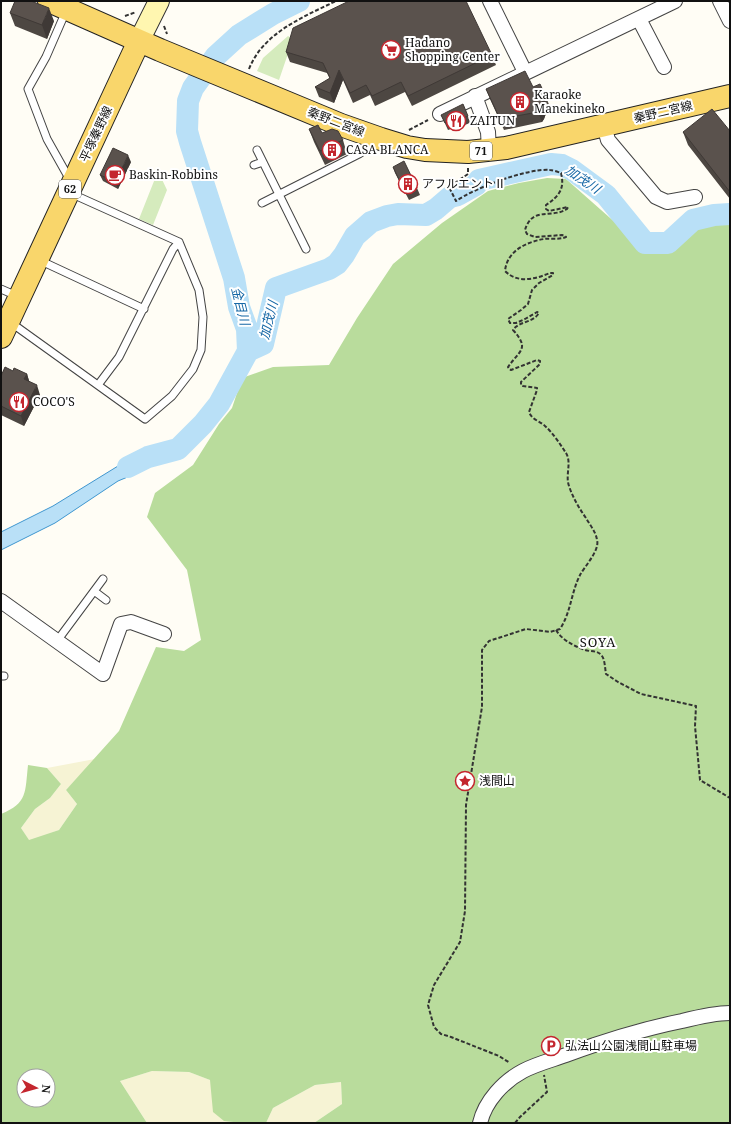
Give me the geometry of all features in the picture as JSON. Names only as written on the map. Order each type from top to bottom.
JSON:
[{"type":"main road","points":[[57,4],[139,41]]},
{"type":"main road","name":"秦野二宮線","points":[[139,41],[341,125],[381,140],[426,150],[468,152],[506,148],[730,96]]},
{"type":"main road","name":"平塚秦野線","points":[[5,329],[10,293],[37,259],[139,41]]},
{"type":"street","points":[[490,1],[525,72]]},
{"type":"street","points":[[440,114],[675,1]]},
{"type":"street","points":[[720,1],[730,22]]},
{"type":"street","points":[[139,41],[150,5]]},
{"type":"street","points":[[640,19],[664,67]]},
{"type":"street","points":[[475,96],[488,132],[489,150]]},
{"type":"street","points":[[604,126],[608,140],[656,197],[667,202],[695,197]]},
{"type":"street","points":[[1,601],[103,674],[121,624],[131,622],[164,634]]},
{"type":"street","points":[[480,1123],[490,1100],[500,1088],[523,1071],[601,1042],[666,1024],[730,1012]]},
{"type":"lane","points":[[5,329],[98,385],[145,419],[172,396],[193,369],[201,350],[203,317],[199,290],[179,242],[71,188],[47,139],[28,89],[46,57],[57,4]]},
{"type":"lane","points":[[262,203],[359,154],[381,140]]},
{"type":"lane","points":[[257,150],[306,249]]},
{"type":"lane","points":[[254,165],[263,162]]},
{"type":"lane","points":[[98,385],[119,357],[173,250],[179,242]]},
{"type":"lane","points":[[37,259],[144,309]]},
{"type":"lane","points":[[57,641],[103,579]]},
{"type":"lane","points":[[94,591],[106,600]]},
{"type":"path","points":[[240,84],[252,60],[266,43],[284,28],[300,18],[336,1]]},
{"type":"path","points":[[120,18],[150,5]]},
{"type":"path","points":[[409,133],[409,130],[440,114]]},
{"type":"path","points":[[468,167],[468,174],[449,187],[456,201],[483,187],[538,171],[550,170],[561,173],[564,182],[562,190],[546,206],[546,209],[549,211],[568,207],[567,209],[555,214],[538,215],[530,219],[525,230],[527,234],[535,237],[562,235],[566,237],[529,243],[518,248],[509,256],[506,264],[505,270],[510,275],[518,278],[529,279],[553,273],[553,275],[539,283],[532,290],[528,304],[508,319],[510,323],[516,323],[537,312],[539,313],[534,319],[515,327],[513,330],[519,336],[522,347],[520,353],[508,369],[515,369],[537,360],[540,361],[537,368],[521,382],[521,385],[523,386],[537,388],[529,412],[531,416],[548,428],[566,453],[569,470],[568,482],[573,497],[598,541],[596,550],[580,576],[564,622],[560,629],[550,632],[526,629],[489,641],[482,650],[482,707],[466,805],[466,910],[460,942],[434,985],[428,1005],[434,1027],[441,1034],[499,1056],[512,1064]]},
{"type":"path","points":[[556,630],[558,634],[568,642],[586,650],[598,652],[603,656],[606,674],[618,682],[641,694],[696,706],[695,726],[700,780],[730,798]]},
{"type":"path","points":[[514,1123],[547,1092],[544,1074]]},
{"type":"shaded area","points":[[95,759],[66,790],[77,804],[59,830],[29,841],[21,828],[35,809],[50,798],[61,784],[47,768]]},
{"type":"shaded area","points":[[152,1071],[189,1072],[210,1080],[224,1120],[243,1123],[147,1123],[120,1081]]},
{"type":"shaded area","points":[[341,1082],[342,1104],[314,1123],[266,1123],[273,1108],[315,1085]]},
{"type":"green space","points":[[288,36],[293,39],[279,80],[257,71],[263,58]]},
{"type":"green space","points":[[158,171],[167,190],[153,225],[139,219]]},
{"type":"green space","points":[[547,178],[566,179],[635,240],[680,240],[712,220],[730,221],[730,1123],[314,1123],[342,1104],[341,1082],[315,1085],[273,1108],[266,1123],[243,1123],[224,1121],[213,1112],[210,1080],[189,1072],[152,1071],[120,1081],[147,1123],[1,1123],[1,814],[16,806],[24,796],[28,765],[47,768],[61,784],[50,798],[35,809],[21,828],[29,840],[59,830],[77,804],[66,790],[119,731],[156,647],[184,651],[201,640],[187,570],[147,517],[155,493],[193,465],[219,424],[232,408],[242,378],[273,367],[329,365],[357,318],[393,264],[442,223],[488,191]]},
{"type":"water","points":[[144,450],[157,452],[130,476],[118,481],[55,523],[1,550],[1,532],[53,506]]},
{"type":"building","points":[[15,1],[31,1],[49,8],[42,25],[10,13]]},
{"type":"building","name":"Hadano Shopping Center","points":[[349,1],[466,1],[492,55],[408,96],[401,82],[372,96],[366,85],[350,93],[339,70],[330,93],[315,87],[330,78],[323,63],[286,52],[293,28]]},
{"type":"building","name":"Karaoke Manekineko","points":[[525,71],[533,87],[540,84],[546,97],[544,98],[540,109],[538,112],[500,119],[486,89]]},
{"type":"building","points":[[463,104],[468,116],[452,123],[451,121],[445,123],[441,115]]},
{"type":"building","points":[[712,109],[730,131],[730,192],[683,132]]},
{"type":"building","points":[[318,125],[322,133],[332,129],[338,131],[343,140],[320,151],[309,129]]},
{"type":"building","points":[[113,148],[128,155],[116,182],[100,175]]},
{"type":"building","name":"アフルエントⅡ","points":[[404,161],[417,188],[406,194],[393,167]]},
{"type":"building","name":"COCO'S","points":[[5,367],[13,371],[14,368],[27,374],[24,379],[37,385],[21,416],[1,406],[1,376]]},
{"type":"waterway","name":"金目川","points":[[288,1],[290,5]]},
{"type":"waterway","name":"金目川","points":[[128,467],[148,457],[178,449],[203,424],[219,404],[248,351],[247,329],[239,307],[234,278],[187,131],[188,101],[193,88],[216,56],[239,35],[273,14],[299,1]]},
{"type":"waterway","name":"加茂川","points":[[248,351],[263,344],[276,288],[329,269],[337,264],[355,236],[371,222],[387,216],[398,214],[426,215],[450,197],[458,195],[476,185],[479,180],[551,164],[562,165],[572,170],[606,195],[645,243],[668,243],[693,220],[714,215],[730,214]]},
{"type":"place","name":"Hadano Shopping Center","points":[[391,50]]},
{"type":"place","name":"Karaoke Manekineko","points":[[520,102]]},
{"type":"place","name":"ZAITUN","points":[[456,121]]},
{"type":"place","name":"CASA BLANCA","points":[[332,150]]},
{"type":"place","name":"Baskin-Robbins","points":[[115,175]]},
{"type":"place","name":"アフルエントⅡ","points":[[408,184]]},
{"type":"place","name":"COCO'S","points":[[19,402]]},
{"type":"place","name":"浅間山","points":[[465,781]]},
{"type":"place","name":"弘法山公園浅間山駐車場","points":[[551,1046]]},
{"type":"district","name":"SOYA","points":[[598,642]]}]
